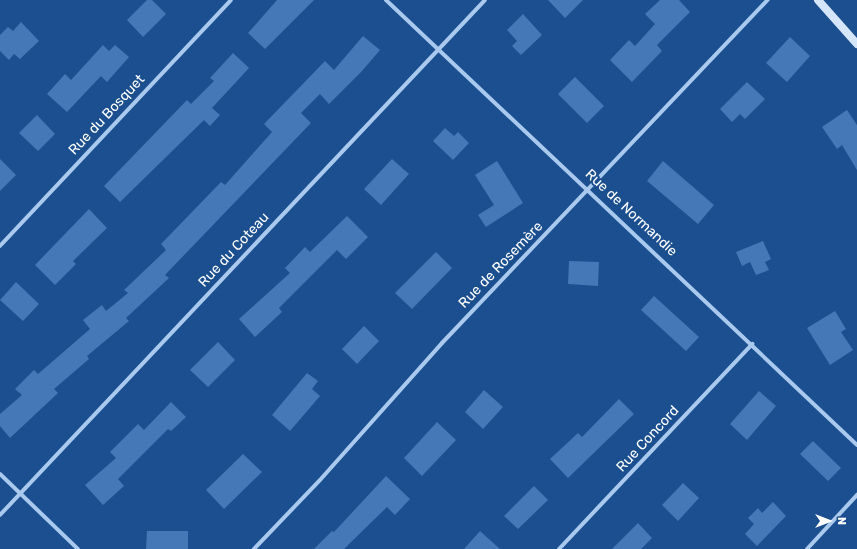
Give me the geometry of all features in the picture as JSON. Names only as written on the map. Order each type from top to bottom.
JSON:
[{"type":"street","name":"Rue du Bosquet","points":[[0,246],[231,0]]},
{"type":"street","name":"Rue de Normandie","points":[[386,0],[588,188],[857,445]]},
{"type":"street","name":"Rue du Coteau","points":[[0,515],[485,0]]},
{"type":"street","name":"Rue de Rosemère","points":[[254,549],[588,188],[766,0]]},
{"type":"street","points":[[818,0],[857,44]]},
{"type":"street","name":"Rue Concord","points":[[559,549],[752,344]]},
{"type":"street","points":[[0,474],[78,549]]},
{"type":"street","points":[[806,549],[857,495]]},
{"type":"building","points":[[147,0],[152,0],[166,14],[143,37],[127,20]]},
{"type":"building","points":[[277,0],[314,0],[265,49],[248,33]]},
{"type":"building","points":[[548,0],[583,0],[565,18]]},
{"type":"building","points":[[660,0],[679,0],[690,12],[657,45],[662,51],[632,82],[610,60],[629,40],[635,46],[655,24],[645,14]]},
{"type":"building","points":[[523,14],[542,35],[521,55],[512,46],[517,41],[507,30]]},
{"type":"building","points":[[21,22],[39,41],[20,59],[14,54],[9,60],[0,51],[0,35],[8,27],[13,31]]},
{"type":"building","points":[[363,36],[380,50],[362,71],[329,104],[320,94],[301,113],[311,123],[165,275],[169,278],[126,318],[129,321],[87,356],[89,359],[54,389],[58,393],[10,438],[0,426],[0,414],[22,395],[15,389],[34,370],[38,374],[90,329],[83,320],[102,305],[106,311],[128,293],[124,290],[166,250],[161,244],[221,182],[225,185],[272,132],[264,124],[325,61],[334,70]]},
{"type":"building","points":[[790,37],[810,56],[787,82],[766,63]]},
{"type":"building","points":[[103,45],[109,51],[115,45],[129,57],[107,82],[101,76],[67,112],[47,94],[65,74],[71,80]]},
{"type":"building","points":[[233,53],[249,68],[212,108],[220,115],[210,126],[204,120],[120,202],[104,186],[187,100],[191,104],[214,81],[210,78]]},
{"type":"building","points":[[575,77],[604,106],[587,123],[558,94]]},
{"type":"building","points":[[747,82],[765,99],[745,119],[740,114],[732,122],[720,109]]},
{"type":"building","points":[[847,110],[857,125],[857,170],[842,145],[837,149],[822,127]]},
{"type":"building","points":[[37,115],[55,134],[38,151],[19,133]]},
{"type":"building","points":[[445,128],[454,136],[458,132],[469,143],[453,160],[433,141]]},
{"type":"building","points":[[0,159],[16,175],[0,191]]},
{"type":"building","points":[[392,159],[409,174],[381,205],[364,189]]},
{"type":"building","points":[[497,161],[523,203],[486,227],[478,215],[494,205],[475,175]]},
{"type":"building","points":[[663,161],[714,205],[698,224],[647,181]]},
{"type":"building","points":[[89,209],[107,228],[73,261],[76,264],[55,285],[35,265]]},
{"type":"building","points":[[347,216],[368,237],[346,259],[337,250],[279,308],[282,312],[255,337],[239,319],[290,273],[285,268],[305,247],[310,252]]},
{"type":"building","points":[[763,241],[771,259],[765,262],[769,270],[756,275],[750,262],[742,266],[736,252]]},
{"type":"building","points":[[436,252],[452,268],[412,309],[395,293]]},
{"type":"building","points":[[569,261],[599,262],[598,286],[568,284]]},
{"type":"building","points":[[16,282],[39,304],[23,321],[0,300]]},
{"type":"building","points":[[654,296],[699,337],[686,351],[641,310]]},
{"type":"building","points":[[835,311],[846,329],[841,332],[853,350],[830,365],[807,328]]},
{"type":"building","points":[[364,326],[379,341],[357,364],[342,349]]},
{"type":"building","points":[[218,342],[235,360],[208,387],[190,370]]},
{"type":"building","points":[[307,373],[318,381],[312,389],[320,396],[290,431],[272,415]]},
{"type":"building","points":[[484,390],[503,407],[483,429],[465,412]]},
{"type":"building","points":[[759,391],[776,406],[747,440],[730,424]]},
{"type":"building","points":[[619,399],[634,414],[568,478],[550,459],[578,433],[582,437]]},
{"type":"building","points":[[171,402],[186,417],[171,431],[168,429],[118,479],[124,486],[103,505],[85,485],[116,458],[110,452],[138,424],[144,430]]},
{"type":"building","points":[[437,422],[456,440],[422,476],[404,458]]},
{"type":"building","points":[[813,441],[841,468],[828,481],[800,454]]},
{"type":"building","points":[[243,454],[262,472],[224,509],[206,490]]},
{"type":"building","points":[[386,476],[410,499],[395,515],[387,507],[344,549],[314,549],[332,531],[334,532]]},
{"type":"building","points":[[683,483],[699,498],[678,521],[662,505]]},
{"type":"building","points":[[534,486],[548,500],[518,529],[504,516]]},
{"type":"building","points":[[773,502],[786,516],[757,546],[745,534],[754,524],[748,518],[758,508],[762,513]]},
{"type":"building","points":[[638,523],[652,538],[641,549],[612,549]]},
{"type":"building","points":[[147,531],[188,531],[188,549],[146,549]]},
{"type":"building","points":[[480,531],[500,549],[464,549]]}]
